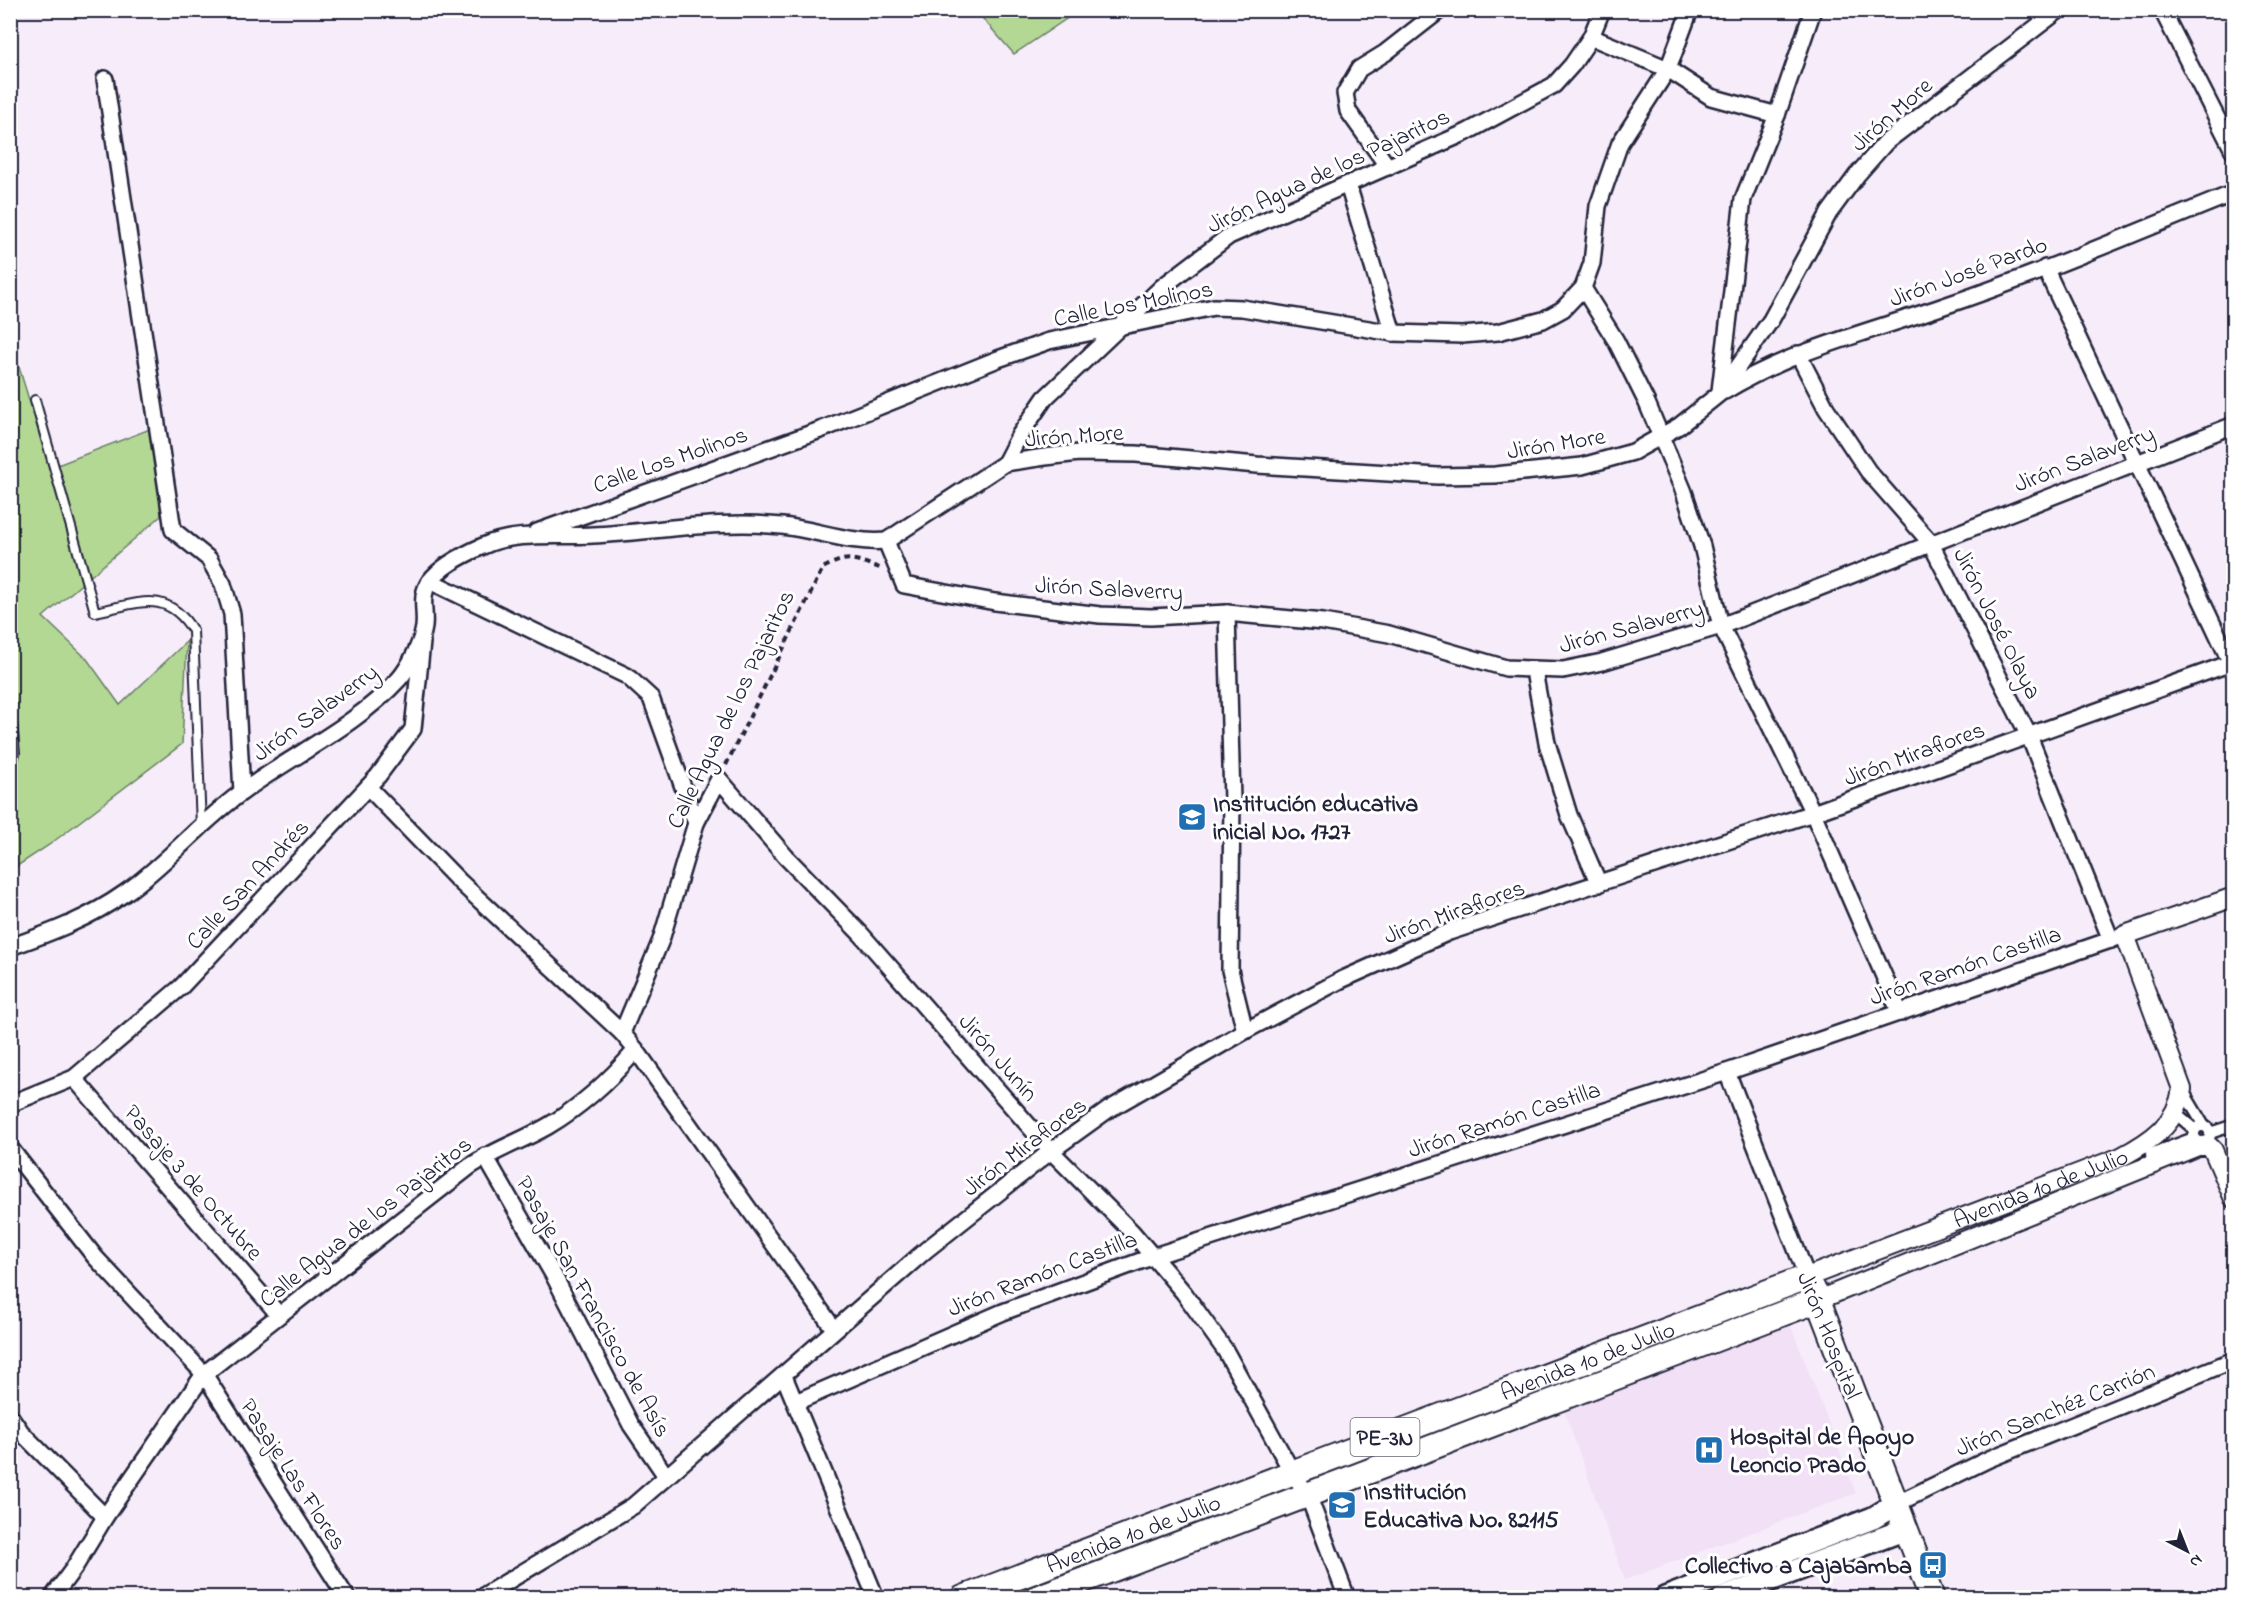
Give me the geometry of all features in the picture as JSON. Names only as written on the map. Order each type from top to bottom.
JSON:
[{"type":"highway","name":"Jirón Hospital","points":[[1807,1277],[1818,1299],[1932,1598]]},
{"type":"highway","name":"Avenida 10 de Julio","points":[[963,1598],[1807,1277]]},
{"type":"highway","name":"Avenida 10 de Julio","points":[[1048,1596],[1818,1299]]},
{"type":"main road","points":[[1665,1598],[1873,1518],[1896,1504]]},
{"type":"main road","points":[[1722,1598],[1906,1529]]},
{"type":"street","points":[[1388,167],[1348,111],[1346,93],[1359,69],[1385,53],[1440,10]]},
{"type":"street","name":"Jirón Agua de los Pajaritos","points":[[1005,463],[1019,436],[1045,398],[1162,287],[1229,236],[1467,132],[1554,85],[1572,65],[1591,37],[1602,10]]},
{"type":"street","name":"Calle Los Molinos","points":[[517,537],[823,429],[998,358],[1049,341],[1214,307],[1242,308],[1393,333],[1462,335],[1498,332],[1543,320],[1563,309],[1583,288],[1592,263],[1598,206],[1620,143],[1668,69],[1690,10]]},
{"type":"street","points":[[1719,394],[1743,199],[1777,115],[1812,10]]},
{"type":"street","name":"Jirón More","points":[[886,541],[1005,463],[1079,453],[1136,454],[1438,476],[1495,475],[1597,462],[1632,452],[1660,439],[1719,394],[1770,320],[1829,213],[1886,142],[2059,10]]},
{"type":"street","points":[[2162,10],[2234,152]]},
{"type":"street","points":[[1591,37],[1668,69],[1711,97],[1777,115]]},
{"type":"street","points":[[105,79],[173,530],[209,559],[223,584],[232,614],[242,792]]},
{"type":"street","points":[[1348,185],[1393,333]]},
{"type":"street","name":"Jirón José Pardo","points":[[1719,394],[1762,368],[1941,307],[2234,193]]},
{"type":"street","points":[[2045,268],[2232,662]]},
{"type":"street","points":[[1583,288],[1616,341],[1647,403],[1660,439],[1684,492],[1702,546],[1720,626],[1813,813],[1900,1013]]},
{"type":"street","name":"Jirón José Olaya","points":[[1798,354],[1826,408],[1868,471],[1930,542],[2029,736],[2203,1137],[2234,1199]]},
{"type":"street","name":"Jirón Salaverry","points":[[904,585],[995,602],[1100,615],[1150,617],[1227,614],[1323,622],[1389,633],[1483,663],[1534,671],[1563,670],[1602,662],[1720,626],[2136,461],[2234,425]]},
{"type":"street","points":[[696,823],[651,698],[627,676],[430,581],[441,571],[484,545],[517,537],[596,535],[742,525],[782,526],[865,543],[886,541],[904,585]]},
{"type":"street","name":"Jirón Salaverry","points":[[10,947],[89,915],[126,892],[242,792],[325,738],[372,703],[401,677],[424,627],[422,602],[430,581]]},
{"type":"street","points":[[1227,614],[1232,801],[1230,970],[1245,1030]]},
{"type":"street","name":"Calle San Andrés","points":[[10,1104],[74,1078],[181,987],[368,787],[413,729],[424,627]]},
{"type":"street","name":"Jirón Miraflores","points":[[784,1376],[834,1329],[926,1250],[1051,1151],[1108,1110],[1245,1030],[1341,980],[1449,932],[1813,813],[2232,662]]},
{"type":"street","points":[[1534,671],[1547,743],[1569,815],[1599,884]]},
{"type":"street","name":"Calle Agua de los Pajaritos","points":[[622,1033],[660,940],[696,823],[719,779]]},
{"type":"street","name":"Jirón Junín","points":[[719,779],[786,857],[869,943],[1051,1151],[1154,1256],[1225,1350],[1292,1472],[1308,1495],[1347,1598]]},
{"type":"street","points":[[368,787],[457,879],[509,925],[622,1033],[834,1329]]},
{"type":"street","name":"Jirón Ramón Castilla","points":[[796,1402],[1003,1312],[1154,1256],[1727,1072],[2234,897]]},
{"type":"street","name":"Calle Agua de los Pajaritos","points":[[52,1598],[75,1568],[105,1518],[204,1374],[485,1156],[547,1126],[584,1102],[615,1074],[636,1050]]},
{"type":"street","name":"Jirón Hospital","points":[[1727,1072],[1807,1277]]},
{"type":"street","name":"Pasaje 3 de Octubre","points":[[74,1078],[279,1315]]},
{"type":"street","name":"Avenida 10 de Julio","points":[[2146,1156],[2160,1131],[2175,1113],[2182,1089]]},
{"type":"street","points":[[2175,1113],[2203,1137],[2234,1125]]},
{"type":"street","name":"Avenida 10 de Julio","points":[[1818,1299],[2036,1211],[2146,1156],[2203,1137]]},
{"type":"street","name":"Pasaje Las Flores","points":[[10,1148],[95,1257],[204,1374],[347,1598]]},
{"type":"street","name":"Pasaje San Francisco de Asís","points":[[485,1156],[580,1324],[631,1425],[666,1476]]},
{"type":"street","name":"Avenida 10 de Julio","points":[[1807,1277],[2121,1157],[2146,1156]]},
{"type":"street","points":[[2028,1193],[2036,1211]]},
{"type":"street","points":[[1984,1209],[1992,1229]]},
{"type":"street","name":"Jirón Sanchéz Carrión","points":[[1896,1504],[1989,1459],[2234,1360]]},
{"type":"street","points":[[480,1598],[633,1506],[784,1376],[876,1598]]},
{"type":"street","points":[[10,1416],[21,1432],[105,1518]]},
{"type":"street","points":[[1042,1568],[1048,1596]]},
{"type":"lane","points":[[35,400],[95,612],[158,600],[183,614],[193,631],[201,828]]},
{"type":"lane","points":[[10,702],[15,753],[10,772]]},
{"type":"path","name":"Calle Agua de los Pajaritos","points":[[719,779],[822,568],[841,558],[856,560],[885,569],[904,585]]},
{"type":"shaded area","name":"Hospital de Apoyo Leoncio Prado","points":[[1781,1317],[1791,1326],[1856,1493],[1625,1580],[1563,1408]]},
{"type":"green space","points":[[976,11],[1078,11],[1014,54]]},
{"type":"green space","points":[[10,338],[50,468],[155,427],[161,516],[43,617],[87,659],[120,705],[187,641],[182,744],[49,845],[11,870]]},
{"type":"place","name":"Institución educativa inicial No. 1727","points":[[1192,817]]},
{"type":"place","name":"Hospital de Apoyo Leoncio Prado","points":[[1709,1450]]},
{"type":"place","name":"Institución Educativa No. 82115","points":[[1342,1505]]},
{"type":"place","name":"Collectivo a Cajabamba","points":[[1933,1565]]}]
